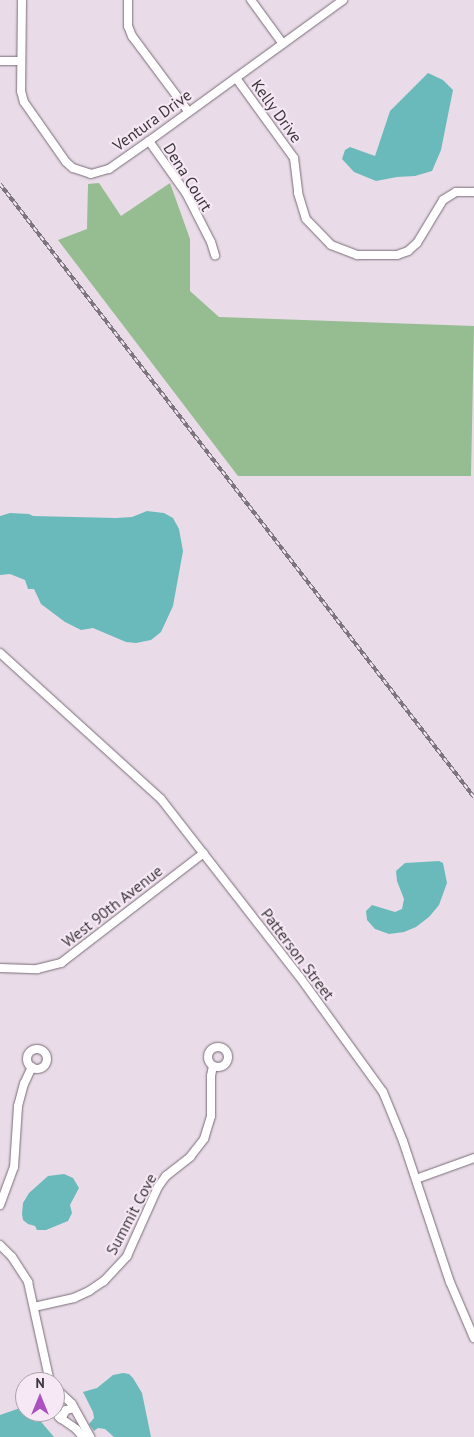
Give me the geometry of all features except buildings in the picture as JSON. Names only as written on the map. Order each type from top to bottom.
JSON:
[{"type":"street","name":"Ventura Drive","points":[[22,0],[21,91],[24,102],[73,168],[82,172],[100,172],[149,141],[343,0]]},
{"type":"street","points":[[128,0],[128,26],[132,36],[188,111]]},
{"type":"street","points":[[250,0],[283,44]]},
{"type":"street","points":[[0,61],[21,61]]},
{"type":"street","name":"Kelly Drive","points":[[236,78],[294,158],[298,193],[306,219],[331,245],[357,255],[397,255],[408,251],[417,243],[443,200],[456,192],[474,192]]},
{"type":"street","name":"Dena Court","points":[[149,141],[186,193],[211,242],[215,255]]},
{"type":"street","name":"Patterson Street","points":[[0,653],[135,774],[160,799],[204,852],[299,976],[383,1092],[416,1179],[450,1282],[474,1338]]},
{"type":"street","name":"West 90th Avenue","points":[[0,968],[37,968],[61,962],[204,852]]},
{"type":"street","name":"Summit Cove","points":[[34,1307],[74,1298],[89,1291],[104,1281],[127,1256],[158,1187],[166,1176],[190,1156],[204,1139],[211,1116],[211,1076],[213,1066]]},
{"type":"street","points":[[0,1205],[14,1167],[18,1106],[24,1084],[32,1067]]},
{"type":"street","points":[[416,1179],[474,1158]]},
{"type":"street","points":[[0,1246],[21,1269],[28,1282],[48,1372]]},
{"type":"street","points":[[65,1399],[74,1408],[85,1435]]},
{"type":"street","points":[[65,1412],[74,1408]]},
{"type":"street","points":[[65,1422],[85,1435]]},
{"type":"green space","points":[[99,183],[121,216],[170,183],[190,239],[190,291],[219,317],[474,326],[471,476],[238,476],[58,240],[87,229],[88,184]]},
{"type":"water","points":[[428,73],[443,80],[453,90],[441,150],[432,171],[415,176],[376,181],[354,172],[342,159],[345,150],[350,147],[375,156],[390,111]]},
{"type":"water","points":[[147,511],[164,513],[173,518],[179,529],[183,551],[173,606],[161,632],[151,640],[136,643],[126,642],[93,628],[81,630],[65,622],[41,604],[34,589],[28,589],[25,580],[10,574],[0,575],[0,516],[10,513],[33,516],[116,518],[132,517]]},
{"type":"water","points":[[439,861],[443,863],[447,883],[439,905],[429,917],[416,927],[404,932],[389,934],[375,929],[367,920],[366,911],[372,905],[395,912],[402,909],[404,899],[397,881],[396,871],[405,863]]},
{"type":"water","points":[[64,1174],[73,1178],[79,1188],[70,1205],[72,1213],[68,1221],[46,1230],[37,1230],[35,1226],[23,1220],[23,1203],[29,1193],[48,1176]]},
{"type":"water","points":[[129,1374],[133,1378],[142,1393],[151,1437],[114,1437],[105,1429],[98,1428],[94,1431],[89,1424],[94,1418],[93,1412],[83,1392],[97,1388],[113,1375]]},
{"type":"water","points":[[15,1410],[15,1422],[41,1422],[54,1437],[0,1437],[0,1415]]},
{"type":"railway","points":[[0,184],[474,797]]}]
